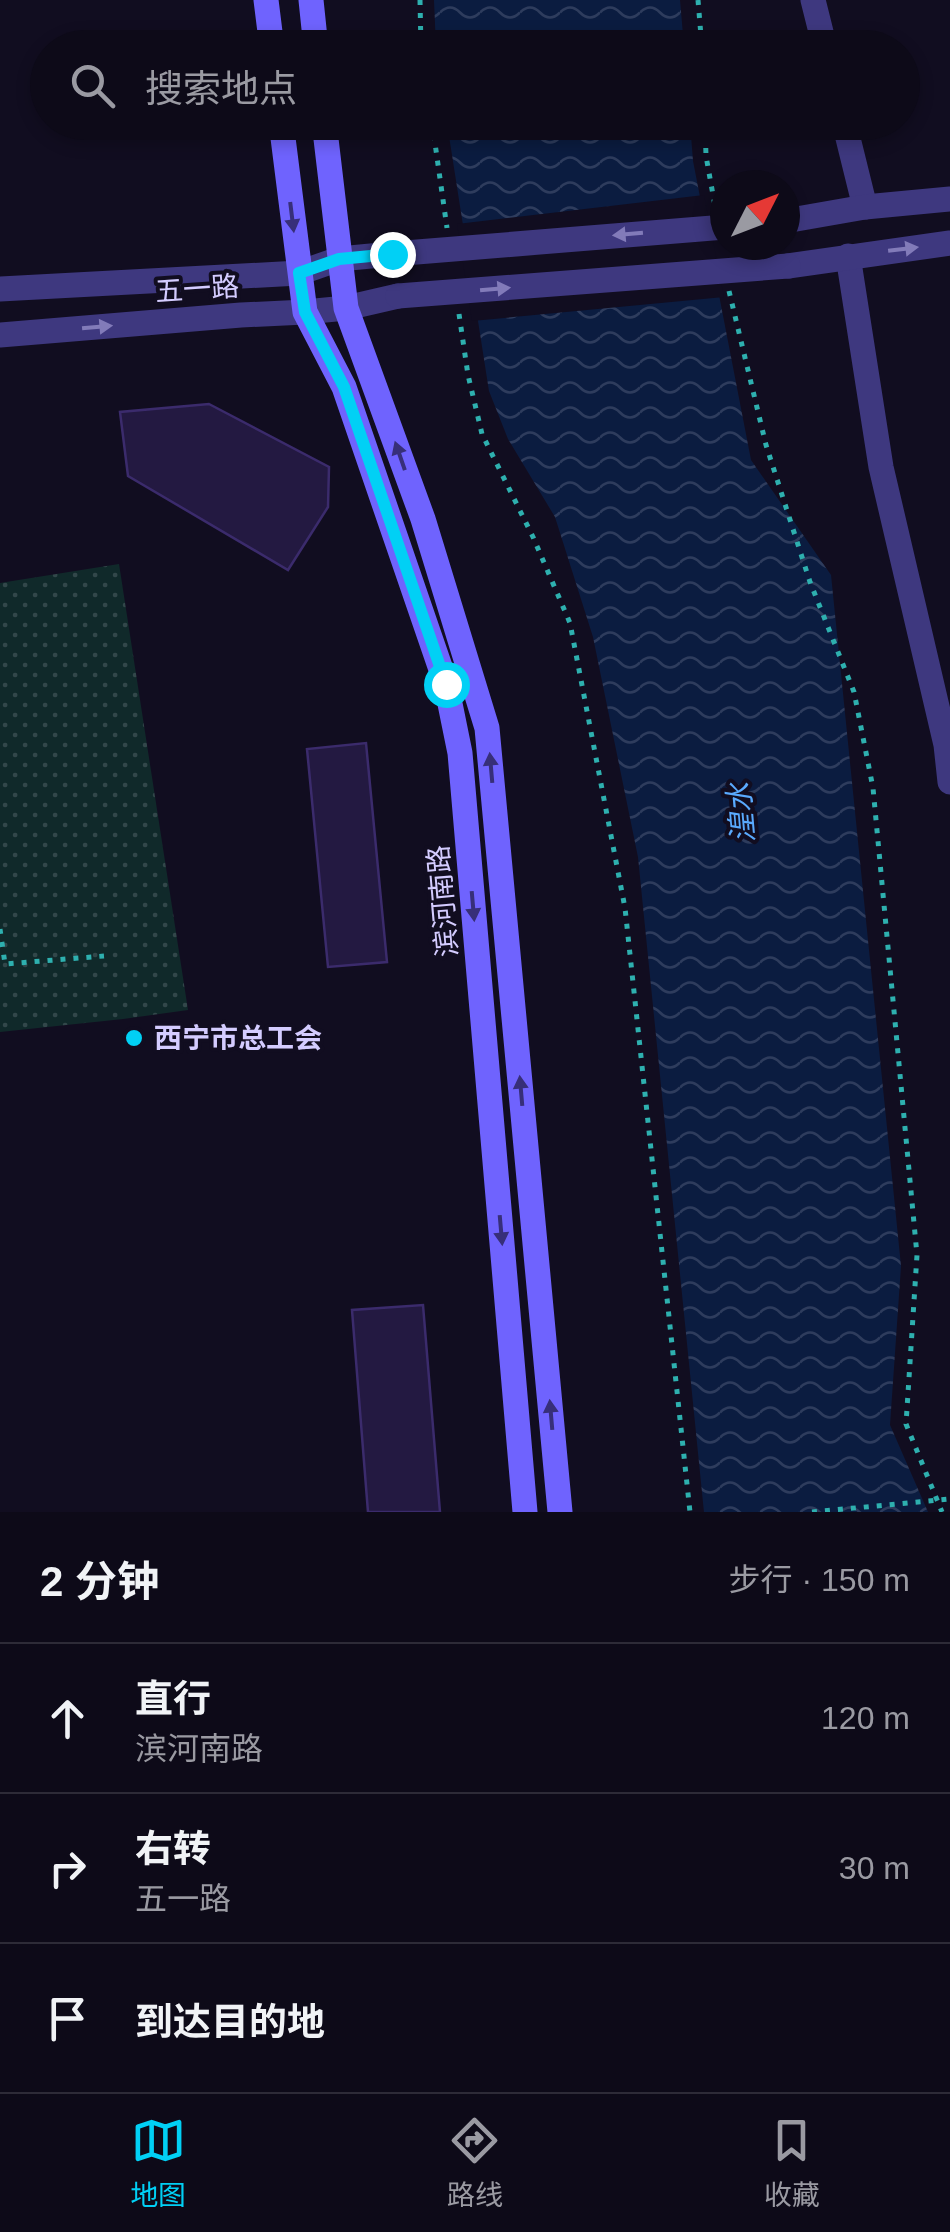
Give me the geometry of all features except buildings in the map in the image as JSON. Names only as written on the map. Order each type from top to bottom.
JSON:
[{"type":"main road","points":[[266,0],[270,30]]},
{"type":"main road","points":[[311,0],[314,30]]},
{"type":"main road","name":"滨河南路","points":[[283,140],[305,312],[344,387],[446,684],[460,752],[525,1512]]},
{"type":"main road","points":[[326,140],[346,308],[423,519],[487,728],[560,1512]]},
{"type":"street","points":[[813,0],[820,30]]},
{"type":"street","points":[[848,140],[865,207]]},
{"type":"street","points":[[800,218],[950,199]]},
{"type":"street","name":"五一路","points":[[0,289],[299,273],[339,259],[710,219]]},
{"type":"street","name":"五一路","points":[[0,335],[346,308],[398,296],[788,266],[950,243]]},
{"type":"street","points":[[848,256],[881,467],[946,745],[950,782]]},
{"type":"path","points":[[420,0],[421,30]]},
{"type":"path","points":[[698,0],[700,30]]},
{"type":"path","points":[[434,140],[448,239]]},
{"type":"path","points":[[706,140],[710,174]]},
{"type":"path","points":[[727,282],[766,445],[810,582],[854,692],[873,788],[917,1255],[906,1424],[942,1512]]},
{"type":"path","points":[[457,297],[468,375],[482,434],[534,536],[570,624],[600,775],[625,908],[690,1512]]},
{"type":"path","points":[[0,929],[5,964],[104,956]]},
{"type":"path","points":[[812,1512],[950,1499]]},
{"type":"green space","points":[[119,564],[188,1010],[0,1032],[0,583]]},
{"type":"water","points":[[434,0],[680,0],[683,30],[435,30]]},
{"type":"water","name":"湟水","points":[[450,140],[691,140],[710,260],[751,460],[831,575],[901,1266],[890,1425],[928,1512],[704,1512],[638,857],[593,637],[555,517],[508,439],[489,391]]},
{"type":"pier","points":[[704,195],[710,226],[710,260],[717,260],[724,297],[472,321],[457,224]]},
{"type":"place","name":"西宁市总工会","points":[[134,1038]]},
{"type":"route","points":[[392,254],[339,259],[299,273],[305,312],[344,387],[446,684]]}]
